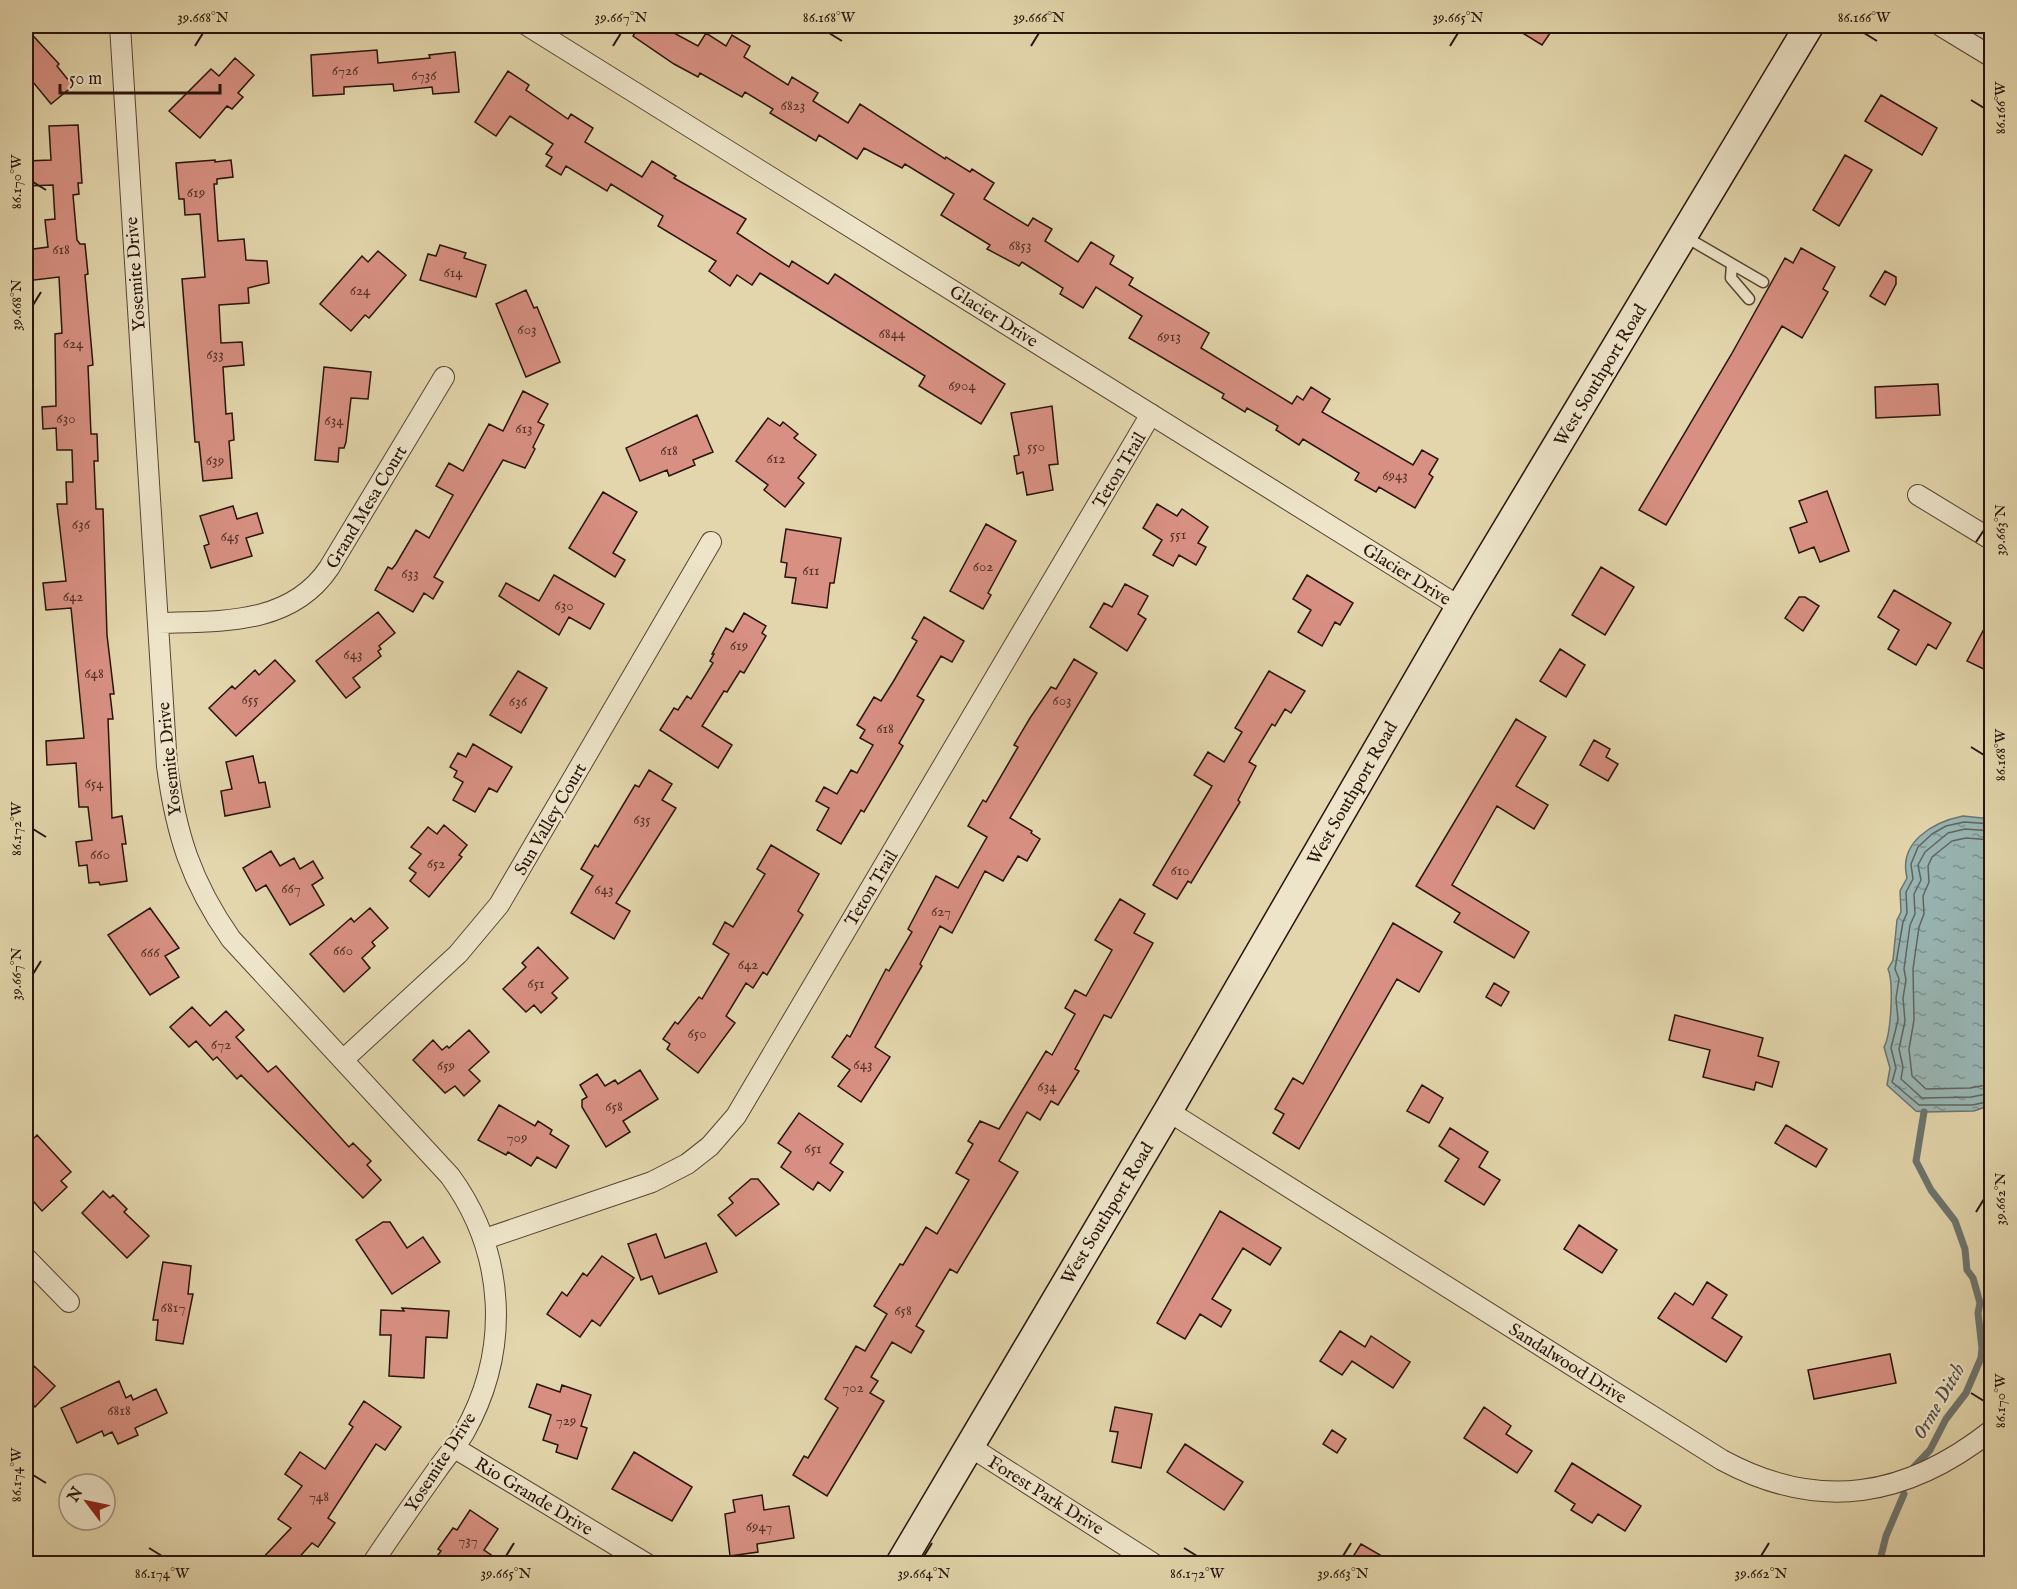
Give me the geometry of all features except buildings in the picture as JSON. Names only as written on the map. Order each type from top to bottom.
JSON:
[{"type":"main road","name":"West Southport Road","points":[[900,1563],[1168,1111],[1460,607],[1809,26]]},
{"type":"street","name":"Yosemite Drive","points":[[120,26],[169,786],[175,824],[196,880],[214,915],[237,947],[450,1176],[466,1198],[485,1239],[493,1269],[497,1309],[493,1360],[474,1414],[372,1563]]},
{"type":"street","name":"Glacier Drive","points":[[528,26],[1460,607]]},
{"type":"street","points":[[1941,26],[1992,57]]},
{"type":"street","name":"Grand Mesa Court","points":[[158,623],[246,619],[275,611],[309,590],[324,576],[335,559],[444,377]]},
{"type":"street","name":"Teton Trail","points":[[485,1239],[652,1182],[687,1164],[710,1146],[736,1116],[1151,414]]},
{"type":"street","points":[[1918,495],[1992,540]]},
{"type":"street","name":"Sun Valley Court","points":[[343,1060],[468,944],[499,905],[711,542]]},
{"type":"street","name":"Sandalwood Drive","points":[[1168,1111],[1722,1460],[1759,1477],[1817,1490],[1856,1491],[1895,1484],[1949,1462],[1992,1430]]},
{"type":"street","points":[[26,1258],[69,1302]]},
{"type":"street","name":"Forest Park Drive","points":[[969,1446],[1154,1563]]},
{"type":"street","name":"Rio Grande Drive","points":[[453,1447],[647,1563]]},
{"type":"lane","points":[[1684,236],[1763,282]]},
{"type":"lane","points":[[1732,264],[1731,278],[1749,299]]},
{"type":"water","points":[[1963,816],[1991,819],[1991,1105],[1974,1111],[1916,1111],[1887,1085],[1890,1068],[1884,1047],[1891,1009],[1888,969],[1893,960],[1897,920],[1901,912],[1900,891],[1907,878],[1906,865],[1913,844],[1920,836],[1940,823]]},
{"type":"waterway","name":"Orme Ditch","points":[[1914,1467],[1930,1450],[1946,1419],[1966,1393],[1981,1358],[1982,1348],[1978,1313],[1980,1303],[1973,1278],[1967,1270],[1965,1249],[1955,1221],[1931,1190],[1916,1161],[1924,1112]]},
{"type":"waterway","name":"Orme Ditch","points":[[1879,1564],[1886,1536],[1904,1494]]}]
